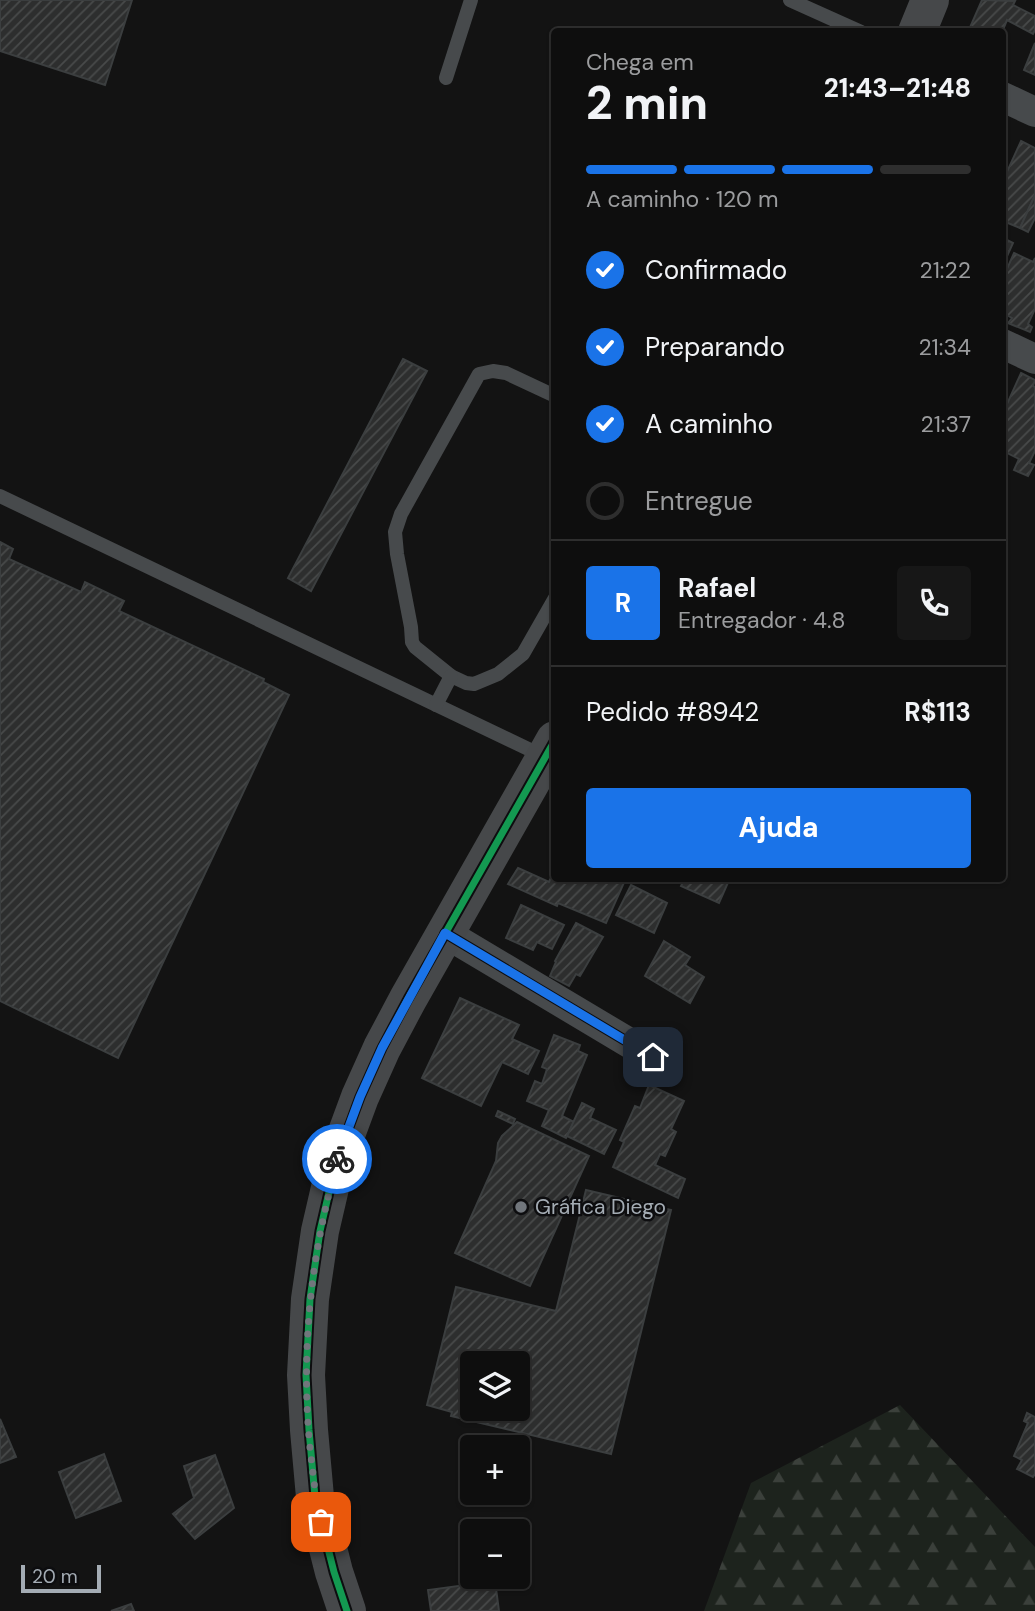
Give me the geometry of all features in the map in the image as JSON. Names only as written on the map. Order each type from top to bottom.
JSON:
[{"type":"main road","points":[[919,28],[930,0]]},
{"type":"main road","points":[[347,1611],[315,1497],[306,1375],[310,1299],[320,1231],[336,1162],[382,1048],[550,749]]},
{"type":"street","points":[[1006,98],[1035,112]]},
{"type":"street","points":[[1006,345],[1035,359]]},
{"type":"street","points":[[445,933],[653,1057]]},
{"type":"lane","points":[[446,78],[471,0]]},
{"type":"lane","points":[[790,0],[852,28]]},
{"type":"lane","points":[[551,394],[506,373],[493,371],[479,374],[401,514],[395,532],[412,642],[451,676],[474,684],[498,674],[523,654],[551,605]]},
{"type":"lane","points":[[0,496],[436,705],[550,749]]},
{"type":"lane","points":[[436,705],[451,676]]},
{"type":"green space","points":[[900,1405],[1035,1547],[1035,1611],[704,1611],[751,1483]]},
{"type":"building","points":[[0,0],[132,0],[105,85],[0,51]]},
{"type":"building","points":[[982,0],[1015,1],[1013,5],[1035,16],[1033,34],[1007,20],[1004,28],[970,28]]},
{"type":"building","points":[[1035,43],[1035,75],[1024,70]]},
{"type":"building","points":[[1021,141],[1035,148],[1035,195],[1020,228],[1006,222],[1007,172]]},
{"type":"building","points":[[1035,195],[1035,218],[1028,232],[1020,228]]},
{"type":"building","points":[[1006,240],[1013,243],[1006,258]]},
{"type":"building","points":[[1014,253],[1033,262],[1035,258],[1035,309],[1028,324],[1032,327],[1030,332],[1008,323],[1012,318],[1006,315],[1006,271]]},
{"type":"building","points":[[403,359],[427,371],[311,591],[288,578]]},
{"type":"building","points":[[1021,373],[1035,380],[1035,451],[1029,463],[1034,465],[1028,476],[1014,470],[1019,459],[1006,452],[1006,406]]},
{"type":"building","points":[[0,542],[13,549],[9,559],[81,592],[85,582],[124,601],[119,611],[264,679],[263,682],[289,695],[118,1058],[0,1001]]},
{"type":"building","points":[[518,868],[549,882],[551,878],[551,882],[624,882],[606,923],[558,903],[557,906],[508,884]]},
{"type":"building","points":[[683,882],[728,882],[719,903],[681,886]]},
{"type":"building","points":[[631,885],[667,903],[654,933],[616,915]]},
{"type":"building","points":[[521,905],[564,925],[552,949],[537,942],[533,950],[506,938]]},
{"type":"building","points":[[576,923],[603,937],[580,976],[576,974],[569,986],[550,976],[555,961]]},
{"type":"building","points":[[664,941],[690,957],[685,965],[704,977],[690,1003],[645,976]]},
{"type":"building","points":[[460,998],[519,1025],[512,1039],[539,1051],[528,1074],[502,1062],[481,1106],[422,1078]]},
{"type":"building","points":[[554,1035],[580,1045],[578,1051],[587,1055],[562,1116],[574,1122],[566,1138],[542,1126],[549,1110],[527,1101],[535,1081],[542,1084],[547,1069],[542,1067]]},
{"type":"building","points":[[649,1085],[684,1101],[671,1129],[676,1132],[665,1156],[660,1154],[655,1165],[685,1179],[678,1198],[613,1167],[624,1142],[620,1140],[635,1106],[640,1108]]},
{"type":"building","points":[[582,1103],[594,1109],[590,1118],[616,1130],[604,1154],[567,1136]]},
{"type":"building","points":[[498,1111],[515,1119],[513,1124],[496,1116]]},
{"type":"building","name":"Gráfica Diego","points":[[517,1122],[589,1156],[530,1286],[455,1253],[496,1161],[498,1143]]},
{"type":"building","points":[[586,1190],[671,1210],[611,1454],[472,1421],[530,1421],[530,1351],[460,1351],[460,1418],[451,1416],[452,1412],[427,1405],[456,1287],[556,1311]]},
{"type":"building","points":[[1027,1413],[1035,1417],[1033,1477],[1017,1469],[1022,1460],[1014,1456],[1028,1423],[1024,1421]]},
{"type":"building","points":[[0,1419],[16,1457],[0,1463]]},
{"type":"building","points":[[104,1454],[121,1501],[76,1518],[59,1472]]},
{"type":"building","points":[[215,1455],[234,1508],[195,1539],[173,1514],[194,1498],[184,1466]]},
{"type":"building","points":[[460,1586],[460,1589],[496,1589],[499,1611],[431,1611],[428,1590]]},
{"type":"building","points":[[131,1604],[134,1611],[111,1611]]},
{"type":"cycle path","points":[[347,1611],[315,1497],[306,1375],[310,1299],[320,1231],[336,1162],[382,1048],[551,747]]},
{"type":"cycle path","points":[[445,933],[653,1057]]},
{"type":"way so far","points":[[321,1522],[315,1497],[306,1375],[310,1299],[320,1231],[337,1159]]},
{"type":"place","name":"Gráfica Diego","points":[[521,1207]]},
{"type":"route","points":[[337,1159],[382,1048],[445,933],[653,1057]]}]
